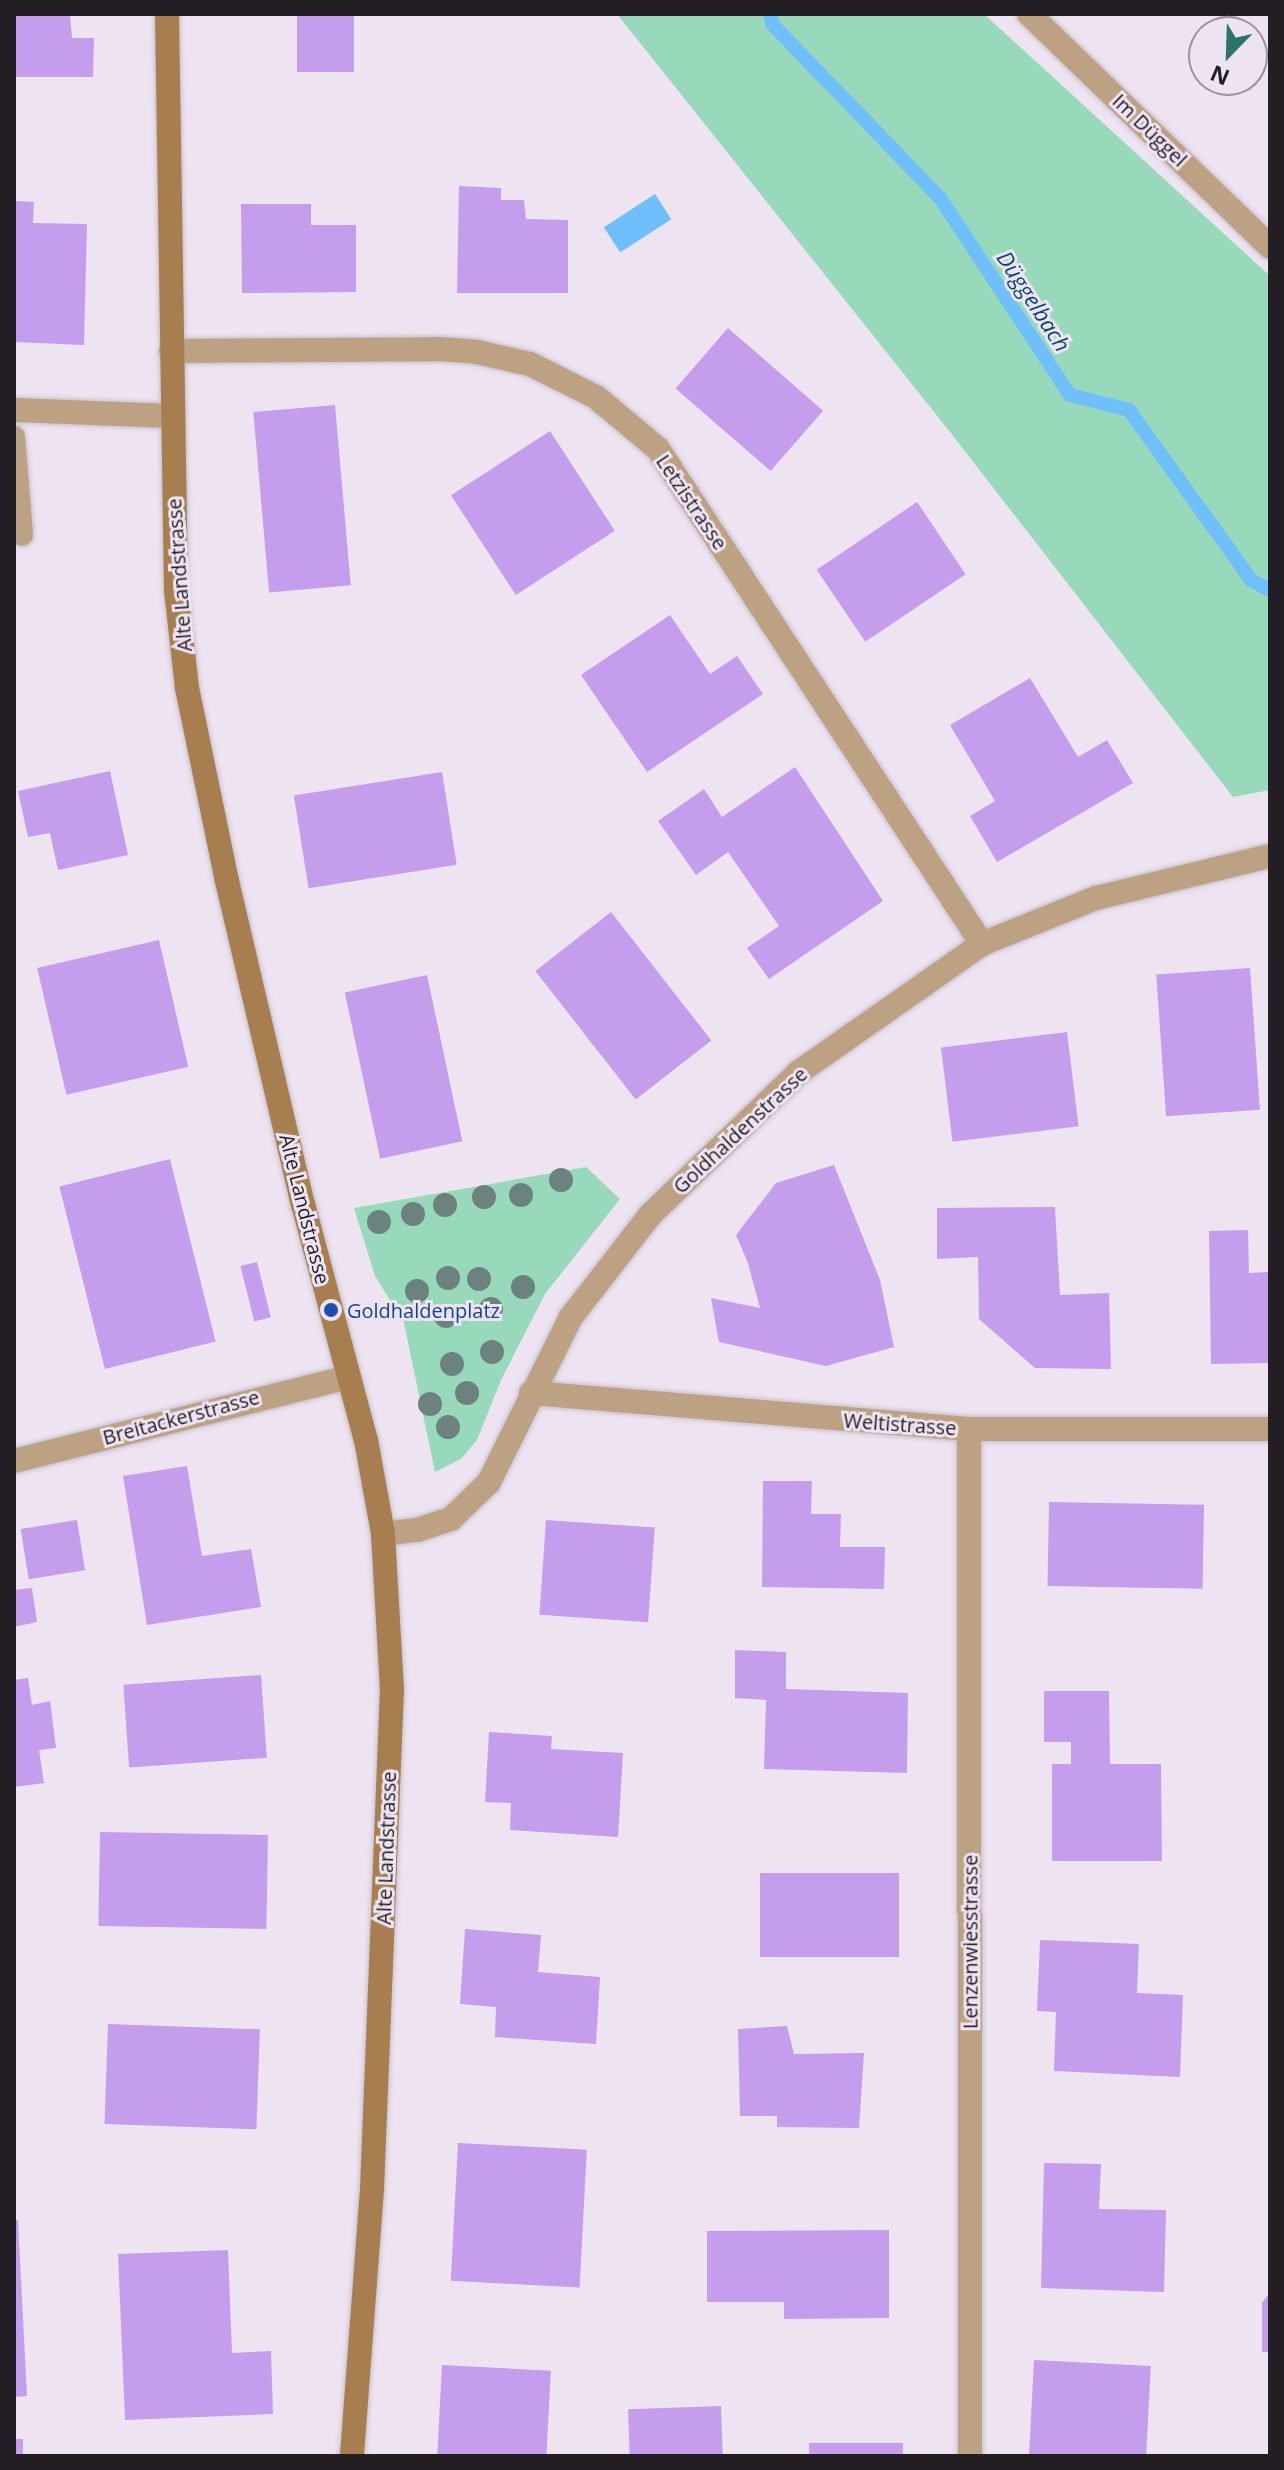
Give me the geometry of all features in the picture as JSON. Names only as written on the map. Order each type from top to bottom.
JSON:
[{"type":"main road","name":"Alte Landstrasse","points":[[167,14],[176,590],[187,688],[227,881],[303,1204],[366,1440],[383,1534],[392,1689],[372,2189],[352,2456]]},
{"type":"street","name":"Im Düggel","points":[[1029,14],[1270,247]]},
{"type":"street","name":"Letzistrasse","points":[[171,351],[438,349],[477,352],[530,364],[596,397],[658,449],[982,944]]},
{"type":"street","points":[[14,410],[171,416]]},
{"type":"street","name":"Goldhaldenstrasse","points":[[383,1534],[417,1530],[451,1519],[480,1492],[489,1482],[571,1317],[650,1215],[799,1072],[982,944],[1096,898],[1270,856]]},
{"type":"street","name":"Breitackerstrasse","points":[[14,1461],[348,1377]]},
{"type":"street","name":"Weltistrasse","points":[[531,1393],[969,1429],[1270,1429]]},
{"type":"street","name":"Lenzenwiesstrasse","points":[[969,1429],[970,2456]]},
{"type":"lane","points":[[14,437],[22,535]]},
{"type":"green space","points":[[617,14],[984,14],[1270,276],[1270,790],[1233,797],[950,432]]},
{"type":"green space","name":"Goldhaldenplatz","points":[[586,1167],[620,1199],[545,1294],[501,1380],[477,1440],[461,1459],[435,1472],[404,1323],[375,1276],[354,1208]]},
{"type":"water","points":[[655,194],[671,219],[620,252],[604,227]]},
{"type":"building","points":[[14,14],[70,14],[72,38],[94,38],[93,77],[14,77]]},
{"type":"building","points":[[297,14],[354,14],[354,72],[297,72]]},
{"type":"building","points":[[459,186],[501,188],[501,200],[524,200],[526,219],[568,220],[568,293],[457,293]]},
{"type":"building","points":[[14,201],[34,202],[33,223],[87,224],[84,345],[14,342]]},
{"type":"building","points":[[241,204],[311,204],[311,225],[356,225],[356,292],[242,293]]},
{"type":"building","points":[[728,328],[823,411],[771,471],[676,388]]},
{"type":"building","points":[[335,405],[351,585],[269,592],[253,412]]},
{"type":"building","points":[[550,431],[615,531],[516,595],[451,495]]},
{"type":"building","points":[[917,502],[966,574],[865,642],[817,570]]},
{"type":"building","points":[[670,615],[710,674],[737,656],[763,694],[647,772],[581,675]]},
{"type":"building","points":[[1030,678],[1078,757],[1107,740],[1133,783],[997,862],[970,816],[995,801],[950,725]]},
{"type":"building","points":[[795,767],[883,901],[769,979],[747,948],[779,926],[728,852],[696,875],[658,821],[704,789],[722,817]]},
{"type":"building","points":[[110,771],[128,855],[58,870],[50,833],[28,837],[18,791]]},
{"type":"building","points":[[442,772],[457,865],[309,888],[294,795]]},
{"type":"building","points":[[611,912],[711,1040],[636,1100],[535,971]]},
{"type":"building","points":[[159,940],[188,1067],[66,1095],[37,968]]},
{"type":"building","points":[[1250,968],[1260,1110],[1166,1116],[1156,975]]},
{"type":"building","points":[[427,975],[462,1141],[380,1159],[345,992]]},
{"type":"building","points":[[1067,1032],[1079,1126],[953,1142],[941,1047]]},
{"type":"building","points":[[170,1159],[215,1341],[105,1369],[59,1187]]},
{"type":"building","points":[[834,1165],[880,1280],[894,1347],[826,1366],[719,1342],[711,1298],[760,1308],[748,1263],[736,1235],[776,1183]]},
{"type":"building","points":[[1055,1207],[1060,1295],[1109,1293],[1111,1369],[1035,1368],[979,1319],[978,1257],[937,1259],[937,1208]]},
{"type":"building","points":[[1248,1230],[1249,1273],[1270,1272],[1270,1363],[1211,1364],[1209,1231]]},
{"type":"building","points":[[257,1262],[271,1317],[254,1321],[241,1266]]},
{"type":"building","points":[[187,1466],[202,1556],[251,1549],[261,1607],[147,1625],[123,1476]]},
{"type":"building","points":[[763,1481],[812,1481],[811,1514],[841,1514],[840,1547],[885,1547],[884,1589],[762,1587]]},
{"type":"building","points":[[1049,1502],[1204,1505],[1203,1589],[1048,1586]]},
{"type":"building","points":[[77,1520],[85,1570],[29,1579],[21,1529]]},
{"type":"building","points":[[546,1520],[655,1528],[648,1622],[539,1615]]},
{"type":"building","points":[[32,1588],[37,1622],[14,1627],[14,1590]]},
{"type":"building","points":[[735,1650],[786,1652],[786,1689],[908,1693],[907,1773],[764,1769],[766,1700],[735,1698]]},
{"type":"building","points":[[261,1675],[267,1758],[129,1767],[123,1685]]},
{"type":"building","points":[[28,1678],[32,1705],[50,1701],[56,1748],[39,1750],[44,1783],[14,1787],[14,1680]]},
{"type":"building","points":[[1044,1691],[1109,1691],[1110,1764],[1161,1764],[1162,1861],[1052,1861],[1052,1764],[1071,1764],[1071,1742],[1044,1742]]},
{"type":"building","points":[[489,1732],[552,1736],[551,1749],[623,1753],[618,1837],[510,1830],[511,1803],[485,1802]]},
{"type":"building","points":[[100,1832],[268,1835],[266,1929],[98,1926]]},
{"type":"building","points":[[760,1873],[899,1873],[899,1957],[760,1957]]},
{"type":"building","points":[[465,1929],[541,1935],[538,1972],[600,1977],[596,2044],[495,2037],[496,2007],[460,2004]]},
{"type":"building","points":[[1040,1940],[1139,1944],[1137,1993],[1183,1995],[1180,2077],[1054,2071],[1056,2012],[1037,2011]]},
{"type":"building","points":[[108,2024],[260,2029],[256,2129],[105,2124]]},
{"type":"building","points":[[787,2026],[794,2054],[864,2053],[859,2128],[777,2127],[777,2116],[740,2116],[738,2029]]},
{"type":"building","points":[[458,2143],[587,2150],[580,2288],[451,2281]]},
{"type":"building","points":[[1044,2163],[1101,2164],[1099,2209],[1166,2210],[1164,2292],[1041,2288]]},
{"type":"building","points":[[14,2220],[18,2220],[27,2396],[14,2397]]},
{"type":"building","points":[[889,2230],[889,2318],[784,2319],[784,2302],[707,2302],[707,2231]]},
{"type":"building","points":[[228,2250],[232,2353],[271,2351],[273,2414],[125,2420],[118,2254]]},
{"type":"building","points":[[1270,2292],[1270,2352],[1262,2352],[1262,2303]]},
{"type":"building","points":[[1034,2360],[1151,2366],[1146,2456],[1029,2456]]},
{"type":"building","points":[[442,2365],[551,2371],[546,2456],[437,2456]]},
{"type":"building","points":[[721,2406],[723,2456],[630,2456],[628,2409]]},
{"type":"building","points":[[14,2439],[23,2439],[23,2456],[14,2456]]},
{"type":"building","points":[[809,2443],[903,2443],[903,2456],[809,2456]]},
{"type":"waterway","name":"Düggelbach","points":[[770,14],[773,25],[940,198],[1070,395],[1129,410],[1251,580],[1270,590]]},
{"type":"place","name":"Goldhaldenplatz","points":[[331,1310]]}]
